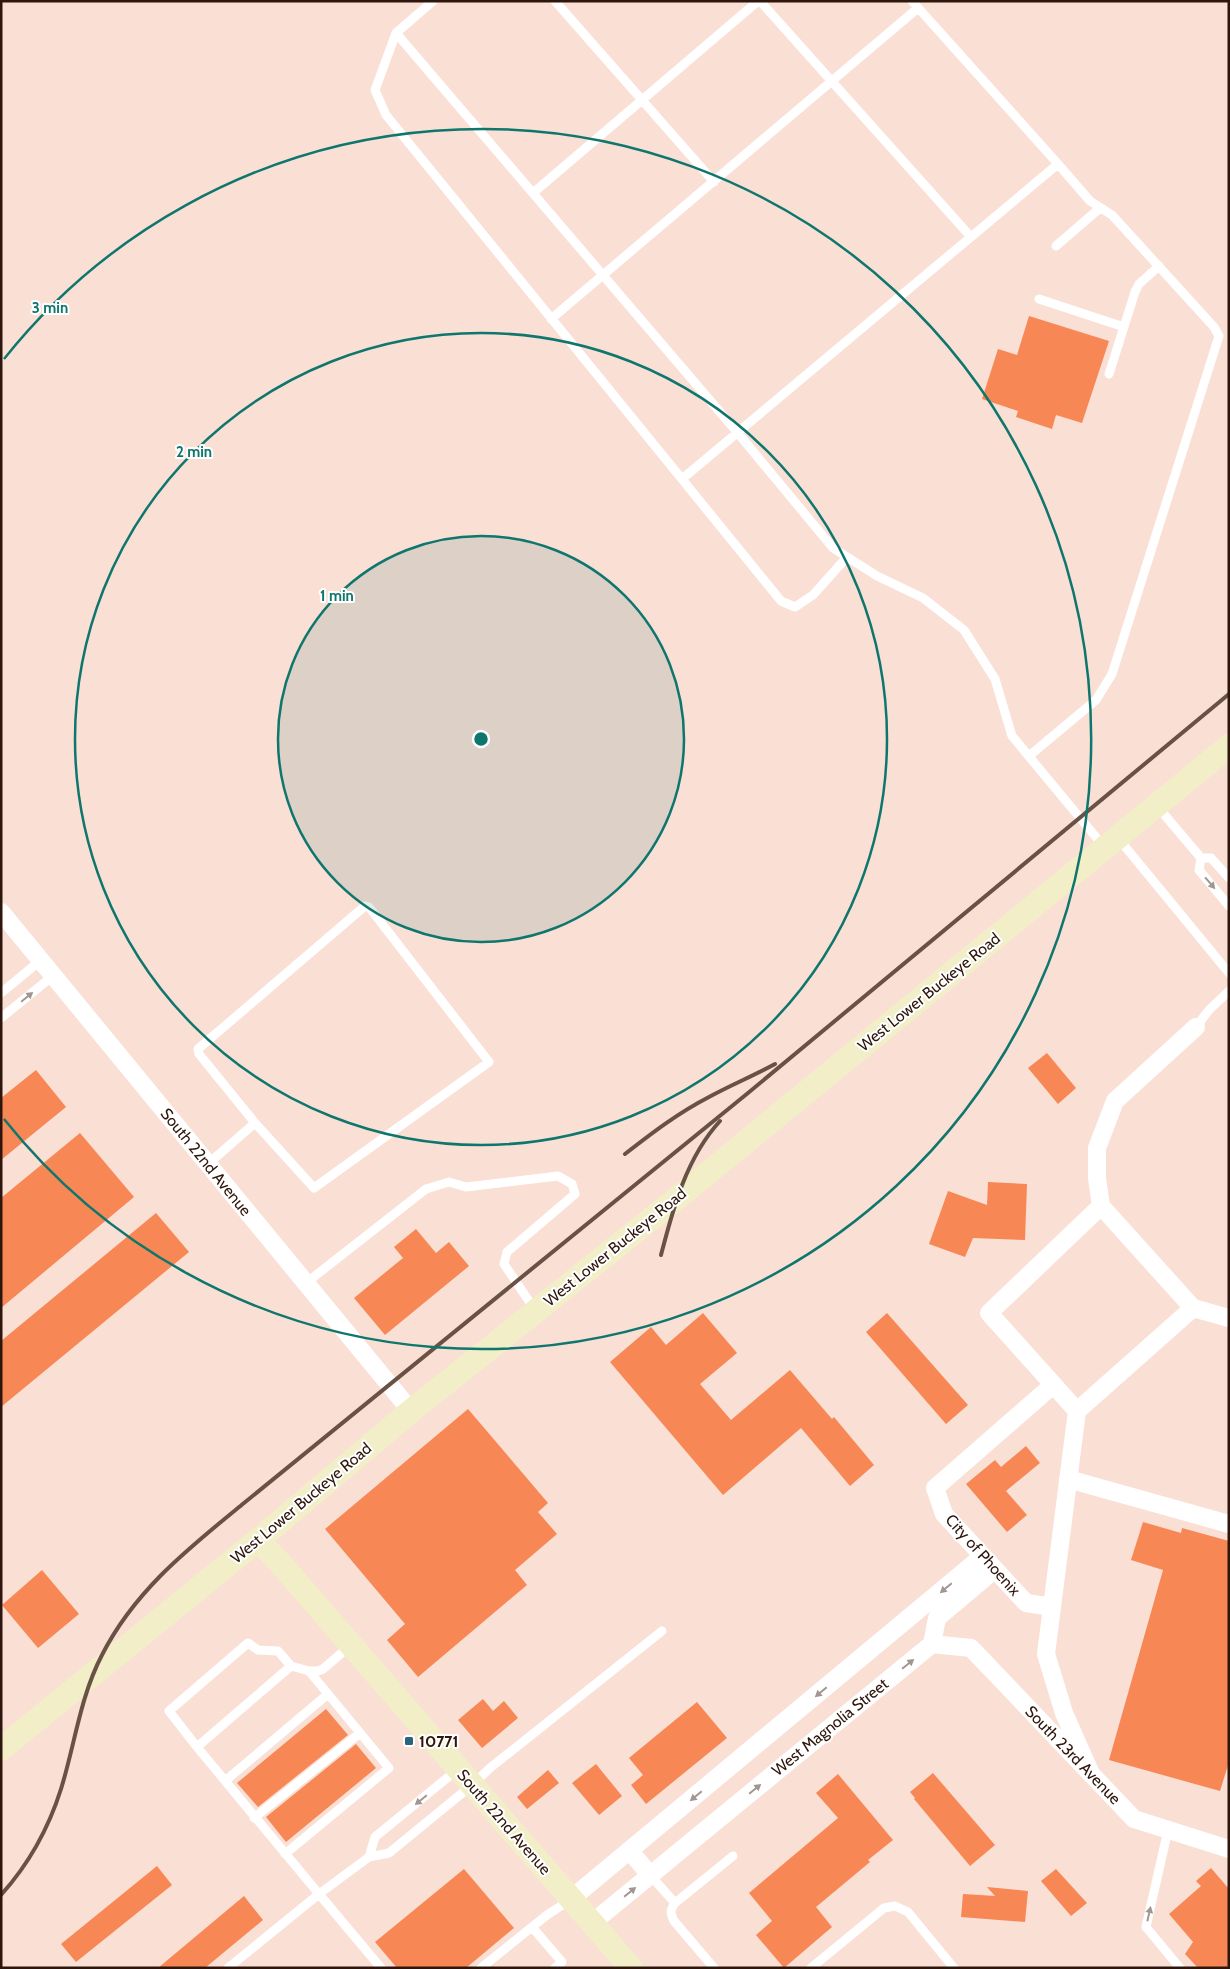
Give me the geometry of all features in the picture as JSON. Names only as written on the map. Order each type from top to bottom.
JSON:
[{"type":"main road","name":"West Lower Buckeye Road","points":[[1,1748],[258,1540],[411,1411],[676,1199],[1229,746]]},
{"type":"main road","name":"South 22nd Avenue","points":[[258,1540],[631,1968]]},
{"type":"street","name":"South 22nd Avenue","points":[[1,912],[411,1411]]},
{"type":"street","points":[[1196,1027],[1114,1101],[1097,1148],[1097,1178],[1101,1206],[1193,1308],[1229,1318]]},
{"type":"street","points":[[1077,1411],[989,1313],[1101,1206]]},
{"type":"street","points":[[1091,1774],[1064,1713],[1046,1654],[1077,1411],[1193,1308]]},
{"type":"street","name":"City of Phoenix","points":[[1052,1607],[1026,1603],[944,1514],[935,1488],[1054,1385]]},
{"type":"street","points":[[1068,1479],[1229,1524]]},
{"type":"street","name":"West Magnolia Street","points":[[571,1900],[983,1556]]},
{"type":"street","points":[[932,1644],[937,1618],[994,1570]]},
{"type":"street","name":"West Magnolia Street","points":[[592,1923],[932,1644]]},
{"type":"street","name":"South 23rd Avenue","points":[[932,1644],[971,1648],[1134,1819],[1168,1830],[1227,1844]]},
{"type":"street","points":[[630,1850],[650,1875]]},
{"type":"lane","points":[[433,1],[396,33],[375,90],[386,115],[781,601],[795,607],[813,595],[847,557]]},
{"type":"lane","points":[[555,1],[714,182]]},
{"type":"lane","points":[[533,193],[759,1],[970,237]]},
{"type":"lane","points":[[551,319],[832,82],[915,5],[1090,202],[1109,212],[1214,327],[1219,336],[1109,681],[1096,700],[1029,756]]},
{"type":"lane","points":[[396,33],[737,432],[833,548],[877,576],[923,598],[964,630],[995,679],[1012,736],[1229,973]]},
{"type":"lane","points":[[682,479],[1058,164]]},
{"type":"lane","points":[[1056,246],[1100,208]]},
{"type":"lane","points":[[1109,374],[1139,284],[1159,266]]},
{"type":"lane","points":[[1039,299],[1124,327]]},
{"type":"lane","points":[[1156,806],[1201,858],[1212,858],[1229,878]]},
{"type":"lane","points":[[1201,858],[1199,870],[1229,906]]},
{"type":"lane","points":[[367,906],[489,1062],[314,1188],[256,1123],[199,1054],[198,1048],[367,906]]},
{"type":"lane","points":[[1,993],[41,960]]},
{"type":"lane","points":[[1,1018],[54,975]]},
{"type":"lane","points":[[1196,1027],[1209,1010],[1229,991]]},
{"type":"lane","points":[[208,1164],[256,1123]]},
{"type":"lane","points":[[306,1283],[426,1190],[449,1182],[466,1187],[558,1176],[572,1184],[575,1194],[508,1252],[504,1264],[535,1310]]},
{"type":"lane","points":[[369,1857],[375,1837],[465,1777],[490,1768],[662,1631]]},
{"type":"lane","points":[[351,1645],[323,1669],[308,1671],[291,1666],[278,1652],[258,1650],[248,1643],[169,1711],[254,1818],[381,1968]]},
{"type":"lane","points":[[197,1747],[291,1666]]},
{"type":"lane","points":[[285,1854],[389,1768],[308,1671]]},
{"type":"lane","points":[[224,1781],[328,1694]]},
{"type":"lane","points":[[254,1818],[360,1733]]},
{"type":"lane","points":[[228,1968],[319,1894],[369,1857],[389,1853],[465,1777]]},
{"type":"lane","points":[[1168,1830],[1146,1927],[1180,1968]]},
{"type":"lane","points":[[714,1968],[674,1921],[671,1915],[671,1908],[733,1856]]},
{"type":"lane","points":[[650,1875],[675,1903]]},
{"type":"lane","points":[[481,1968],[532,1927],[571,1900]]},
{"type":"lane","points":[[811,1968],[884,1908],[895,1906],[908,1912],[954,1968]]},
{"type":"lane","points":[[532,1927],[562,1962],[555,1968]]},
{"type":"building","points":[[1029,316],[1109,341],[1082,423],[1056,415],[1052,429],[1016,417],[1018,411],[982,399],[998,349],[1017,355]]},
{"type":"building","points":[[1047,1053],[1076,1088],[1058,1104],[1028,1068]]},
{"type":"building","points":[[36,1070],[66,1107],[1,1160],[1,1098]]},
{"type":"building","points":[[80,1133],[134,1197],[1,1308],[1,1198]]},
{"type":"building","points":[[988,1182],[1027,1184],[1025,1240],[973,1238],[965,1257],[929,1244],[948,1191],[987,1205]]},
{"type":"building","points":[[156,1213],[189,1252],[1,1407],[1,1341]]},
{"type":"building","points":[[416,1229],[436,1253],[449,1242],[469,1266],[385,1335],[354,1298],[403,1258],[394,1247]]},
{"type":"building","points":[[703,1313],[737,1353],[700,1384],[731,1420],[790,1370],[832,1419],[834,1417],[874,1465],[850,1486],[801,1428],[723,1495],[610,1362],[651,1327],[666,1345]]},
{"type":"building","points":[[887,1313],[968,1405],[946,1424],[866,1332]]},
{"type":"building","points":[[468,1409],[548,1503],[538,1512],[557,1534],[515,1570],[527,1585],[418,1677],[387,1640],[405,1624],[325,1529]]},
{"type":"building","points":[[1026,1446],[1040,1463],[1006,1491],[1027,1515],[1007,1532],[966,1484],[995,1460],[1001,1467]]},
{"type":"building","points":[[1143,1522],[1181,1533],[1182,1528],[1229,1541],[1229,1762],[1220,1791],[1109,1760],[1163,1570],[1131,1560]]},
{"type":"building","points":[[42,1570],[79,1614],[38,1648],[2,1605]]},
{"type":"building","points":[[483,1699],[493,1711],[504,1701],[518,1718],[482,1748],[458,1720]]},
{"type":"building","points":[[697,1702],[727,1738],[646,1804],[631,1785],[643,1775],[629,1758]]},
{"type":"building","points":[[326,1709],[348,1735],[258,1807],[237,1783]]},
{"type":"building","points":[[356,1744],[376,1768],[286,1842],[266,1817]]},
{"type":"building","points":[[596,1764],[622,1796],[599,1815],[572,1783]]},
{"type":"building","points":[[548,1770],[559,1783],[527,1809],[517,1797]]},
{"type":"building","points":[[933,1773],[995,1845],[970,1866],[910,1792]]},
{"type":"building","points":[[838,1774],[893,1840],[816,1907],[832,1927],[784,1968],[756,1935],[772,1921],[749,1893],[838,1818],[816,1793]]},
{"type":"building","points":[[157,1866],[172,1885],[76,1962],[61,1944]]},
{"type":"building","points":[[1211,1868],[1229,1889],[1229,1968],[1198,1968],[1185,1954],[1193,1942],[1169,1914],[1201,1886],[1196,1881]]},
{"type":"building","points":[[464,1869],[514,1928],[466,1968],[397,1968],[375,1942]]},
{"type":"building","points":[[1056,1869],[1087,1903],[1071,1916],[1041,1881]]},
{"type":"building","points":[[987,1887],[1028,1891],[1025,1922],[961,1917],[963,1894],[995,1896]]},
{"type":"building","points":[[244,1896],[263,1920],[205,1968],[158,1968]]},
{"type":"railway","points":[[1,1895],[37,1845],[56,1803],[88,1687],[102,1655],[130,1610],[165,1572],[223,1520],[748,1093],[1229,694]]},
{"type":"railway","points":[[625,1154],[687,1110],[775,1064]]},
{"type":"railway","points":[[661,1255],[682,1185],[698,1151],[720,1121]]},
{"type":"place","name":"10771","points":[[409,1741]]}]
